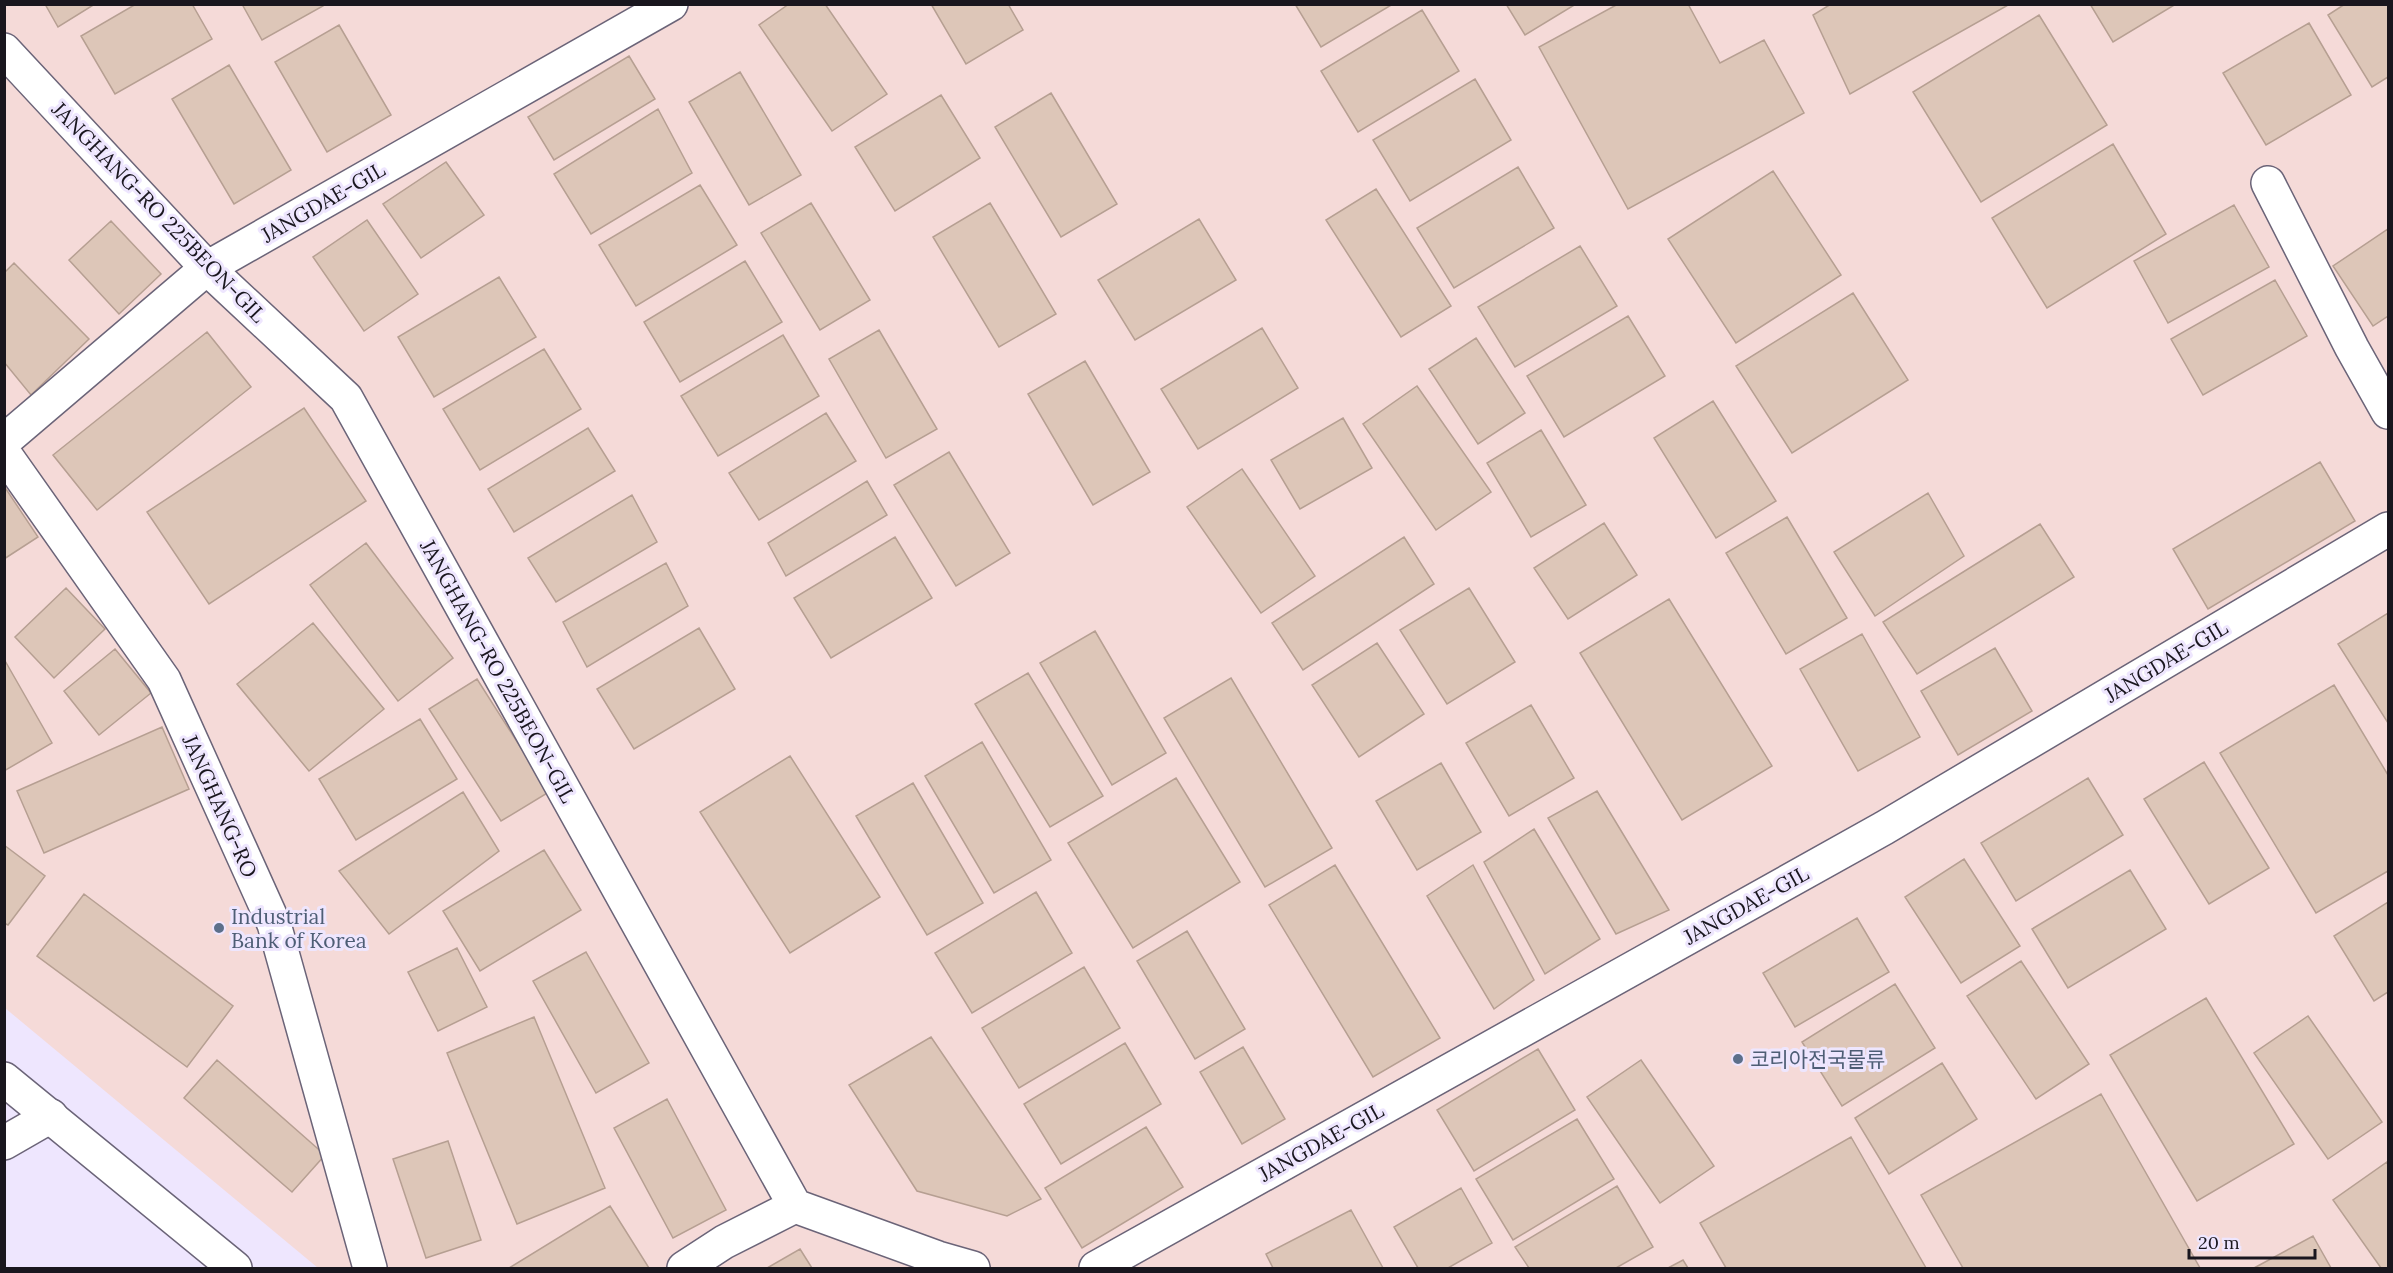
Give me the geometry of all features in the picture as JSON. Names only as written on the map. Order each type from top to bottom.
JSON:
[{"type":"street","name":"JANGDAE-GIL","points":[[4,441],[207,268],[671,4]]},
{"type":"street","name":"JANGHANG-RO 225BEON-GIL","points":[[4,50],[207,268],[345,398],[795,1206]]},
{"type":"street","points":[[2268,183],[2352,348],[2388,412]]},
{"type":"street","name":"JANGHANG-RO","points":[[4,453],[164,680],[274,924],[370,1269]]},
{"type":"street","name":"JANGDAE-GIL","points":[[1095,1269],[1884,828],[2388,529]]},
{"type":"street","points":[[4,1079],[235,1269]]},
{"type":"street","points":[[4,1143],[51,1116]]},
{"type":"street","points":[[684,1269],[724,1242],[795,1206],[973,1269]]},
{"type":"shaded area","points":[[4,5],[2388,5],[2388,1268],[318,1268],[5,1008]]},
{"type":"building","points":[[45,4],[95,4],[58,27]]},
{"type":"building","points":[[136,4],[192,4],[212,39],[115,94],[81,36]]},
{"type":"building","points":[[242,4],[322,4],[323,6],[262,40]]},
{"type":"building","points":[[789,4],[825,4],[887,94],[832,131],[759,25]]},
{"type":"building","points":[[931,4],[1008,4],[1023,30],[966,64]]},
{"type":"building","points":[[1295,4],[1393,4],[1321,47]]},
{"type":"building","points":[[1506,4],[1576,4],[1525,35]]},
{"type":"building","points":[[1618,4],[1688,4],[1720,63],[1764,40],[1804,113],[1628,209],[1539,47]]},
{"type":"building","points":[[1831,4],[2010,4],[1850,94],[1813,15]]},
{"type":"building","points":[[2090,4],[2176,4],[2113,42]]},
{"type":"building","points":[[2345,4],[2388,4],[2388,77],[2372,87],[2328,15]]},
{"type":"building","points":[[1422,10],[1459,71],[1358,132],[1321,71]]},
{"type":"building","points":[[2039,15],[2107,125],[1981,202],[1913,92]]},
{"type":"building","points":[[2309,23],[2351,95],[2266,145],[2223,73]]},
{"type":"building","points":[[339,25],[391,115],[327,152],[275,62]]},
{"type":"building","points":[[629,56],[655,99],[554,160],[528,117]]},
{"type":"building","points":[[229,65],[291,170],[234,204],[172,99]]},
{"type":"building","points":[[740,72],[801,175],[749,205],[689,102]]},
{"type":"building","points":[[1475,79],[1511,140],[1410,201],[1373,140]]},
{"type":"building","points":[[1051,93],[1117,204],[1061,237],[995,127]]},
{"type":"building","points":[[941,95],[980,158],[895,211],[855,147]]},
{"type":"building","points":[[658,109],[692,173],[591,234],[554,174]]},
{"type":"building","points":[[2113,144],[2166,234],[2047,308],[1992,218]]},
{"type":"building","points":[[446,162],[484,215],[421,258],[383,204]]},
{"type":"building","points":[[1518,167],[1554,228],[1454,288],[1417,228]]},
{"type":"building","points":[[1773,171],[1841,275],[1736,343],[1668,239]]},
{"type":"building","points":[[700,185],[737,245],[636,306],[599,245]]},
{"type":"building","points":[[1376,189],[1451,306],[1401,337],[1326,220]]},
{"type":"building","points":[[811,203],[870,300],[820,330],[761,233]]},
{"type":"building","points":[[990,203],[1056,314],[999,347],[933,237]]},
{"type":"building","points":[[2234,205],[2269,267],[2168,323],[2134,261]]},
{"type":"building","points":[[1199,219],[1236,280],[1135,340],[1098,280]]},
{"type":"building","points":[[367,220],[418,294],[364,331],[313,257]]},
{"type":"building","points":[[111,221],[161,274],[119,314],[69,260]]},
{"type":"building","points":[[2388,229],[2388,316],[2373,326],[2333,266]]},
{"type":"building","points":[[1580,246],[1617,306],[1515,367],[1478,307]]},
{"type":"building","points":[[745,261],[782,322],[680,382],[644,322]]},
{"type":"building","points":[[14,263],[89,339],[31,395],[4,362],[4,273]]},
{"type":"building","points":[[499,277],[536,337],[434,397],[398,337]]},
{"type":"building","points":[[2275,280],[2307,336],[2203,395],[2171,339]]},
{"type":"building","points":[[1853,293],[1908,380],[1792,453],[1736,366]]},
{"type":"building","points":[[1628,316],[1665,376],[1564,437],[1527,376]]},
{"type":"building","points":[[1262,328],[1298,388],[1198,449],[1161,389]]},
{"type":"building","points":[[879,330],[937,429],[886,458],[829,359]]},
{"type":"building","points":[[207,332],[251,387],[97,510],[53,455]]},
{"type":"building","points":[[783,335],[819,396],[718,456],[681,396]]},
{"type":"building","points":[[1476,338],[1525,413],[1478,444],[1429,369]]},
{"type":"building","points":[[544,349],[581,409],[480,470],[443,409]]},
{"type":"building","points":[[1085,361],[1150,472],[1093,505],[1028,394]]},
{"type":"building","points":[[1417,386],[1491,492],[1436,530],[1363,424]]},
{"type":"building","points":[[1713,401],[1776,501],[1716,538],[1654,438]]},
{"type":"building","points":[[304,408],[366,501],[209,604],[147,512]]},
{"type":"building","points":[[826,413],[856,461],[759,520],[729,473]]},
{"type":"building","points":[[1343,418],[1372,468],[1300,509],[1271,460]]},
{"type":"building","points":[[588,428],[615,471],[514,532],[488,489]]},
{"type":"building","points":[[1541,430],[1586,505],[1531,537],[1487,463]]},
{"type":"building","points":[[949,452],[1010,553],[956,586],[894,485]]},
{"type":"building","points":[[2320,462],[2355,521],[2208,609],[2173,549]]},
{"type":"building","points":[[1242,469],[1315,576],[1261,613],[1187,507]]},
{"type":"building","points":[[867,481],[887,515],[786,576],[768,543]]},
{"type":"building","points":[[4,486],[38,537],[4,559]]},
{"type":"building","points":[[1928,493],[1964,556],[1875,616],[1834,552]]},
{"type":"building","points":[[632,495],[657,542],[556,602],[528,558]]},
{"type":"building","points":[[1787,517],[1847,618],[1786,654],[1726,553]]},
{"type":"building","points":[[1604,523],[1637,575],[1568,619],[1534,568]]},
{"type":"building","points":[[2040,524],[2074,577],[1917,674],[1883,622]]},
{"type":"building","points":[[895,537],[932,598],[831,658],[794,598]]},
{"type":"building","points":[[1404,537],[1434,584],[1303,670],[1272,623]]},
{"type":"building","points":[[366,543],[453,658],[398,701],[310,585]]},
{"type":"building","points":[[666,563],[688,606],[587,667],[563,622]]},
{"type":"building","points":[[66,588],[105,629],[54,678],[15,637]]},
{"type":"building","points":[[1469,588],[1515,662],[1447,704],[1400,630]]},
{"type":"building","points":[[1669,599],[1772,766],[1682,820],[1580,653]]},
{"type":"building","points":[[2388,613],[2388,723],[2338,644]]},
{"type":"building","points":[[313,623],[384,709],[309,771],[237,684]]},
{"type":"building","points":[[699,628],[735,689],[634,749],[597,689]]},
{"type":"building","points":[[1095,631],[1166,753],[1112,785],[1040,663]]},
{"type":"building","points":[[1862,634],[1920,737],[1858,771],[1800,669]]},
{"type":"building","points":[[1377,643],[1424,714],[1359,757],[1312,685]]},
{"type":"building","points":[[1995,648],[2032,711],[1958,755],[1921,691]]},
{"type":"building","points":[[115,649],[151,693],[99,735],[64,691]]},
{"type":"building","points":[[4,659],[52,743],[4,771]]},
{"type":"building","points":[[1028,673],[1103,796],[1050,827],[975,704]]},
{"type":"building","points":[[1231,678],[1332,848],[1265,887],[1164,718]]},
{"type":"building","points":[[477,679],[549,792],[501,821],[429,709]]},
{"type":"building","points":[[2334,685],[2388,775],[2388,871],[2316,913],[2220,753]]},
{"type":"building","points":[[1531,705],[1574,778],[1509,816],[1466,743]]},
{"type":"building","points":[[420,719],[457,779],[356,840],[319,779]]},
{"type":"building","points":[[162,727],[189,789],[44,853],[17,791]]},
{"type":"building","points":[[982,742],[1051,860],[994,893],[925,776]]},
{"type":"building","points":[[790,756],[880,897],[790,953],[700,812]]},
{"type":"building","points":[[2204,762],[2269,868],[2209,904],[2144,799]]},
{"type":"building","points":[[1441,763],[1481,832],[1417,870],[1376,801]]},
{"type":"building","points":[[1176,778],[1240,882],[1133,948],[1068,843]]},
{"type":"building","points":[[2088,778],[2123,835],[2016,901],[1981,843]]},
{"type":"building","points":[[913,783],[983,903],[927,935],[856,816]]},
{"type":"building","points":[[1597,791],[1669,910],[1616,934],[1548,818]]},
{"type":"building","points":[[463,792],[499,851],[389,934],[339,871]]},
{"type":"building","points":[[1534,829],[1600,939],[1545,974],[1484,862]]},
{"type":"building","points":[[4,845],[45,876],[8,925],[4,923]]},
{"type":"building","points":[[544,850],[581,910],[480,971],[443,911]]},
{"type":"building","points":[[1964,859],[2020,946],[1961,983],[1905,897]]},
{"type":"building","points":[[1335,865],[1440,1038],[1373,1077],[1269,905]]},
{"type":"building","points":[[1473,865],[1534,980],[1494,1009],[1427,896]]},
{"type":"building","points":[[2130,870],[2166,929],[2068,988],[2032,929]]},
{"type":"building","points":[[1036,892],[1072,953],[972,1013],[935,953]]},
{"type":"building","points":[[84,894],[233,1006],[187,1067],[37,956]]},
{"type":"building","points":[[2388,902],[2388,992],[2374,1001],[2334,936]]},
{"type":"building","points":[[1857,918],[1889,972],[1795,1027],[1763,973]]},
{"type":"building","points":[[1187,931],[1245,1029],[1195,1059],[1137,961]]},
{"type":"building","points":[[457,948],[487,1007],[438,1031],[408,972]]},
{"type":"building","points":[[586,952],[649,1063],[596,1093],[533,981]]},
{"type":"building","points":[[2021,961],[2089,1064],[2036,1099],[1967,996]]},
{"type":"building","points":[[1084,967],[1120,1028],[1019,1088],[982,1028]]},
{"type":"building","points":[[1895,984],[1935,1048],[1842,1106],[1802,1042]]},
{"type":"building","points":[[2206,998],[2294,1144],[2197,1201],[2110,1055]]},
{"type":"building","points":[[2308,1016],[2382,1122],[2328,1159],[2254,1053]]},
{"type":"building","points":[[534,1017],[605,1188],[517,1224],[447,1053]]},
{"type":"building","points":[[931,1037],[1041,1199],[1007,1216],[917,1191],[849,1085]]},
{"type":"building","points":[[1125,1043],[1161,1104],[1061,1164],[1024,1104]]},
{"type":"building","points":[[1243,1047],[1285,1119],[1242,1144],[1200,1072]]},
{"type":"building","points":[[1538,1049],[1575,1110],[1474,1171],[1437,1110]]},
{"type":"building","points":[[217,1060],[325,1155],[292,1192],[184,1098]]},
{"type":"building","points":[[1641,1060],[1714,1166],[1660,1203],[1587,1097]]},
{"type":"building","points":[[1942,1063],[1977,1119],[1889,1174],[1855,1118]]},
{"type":"building","points":[[2101,1094],[2200,1268],[1963,1268],[1921,1195]]},
{"type":"building","points":[[667,1099],[726,1210],[673,1238],[614,1128]]},
{"type":"building","points":[[1577,1119],[1614,1179],[1513,1240],[1476,1179]]},
{"type":"building","points":[[1146,1127],[1183,1187],[1082,1248],[1045,1188]]},
{"type":"building","points":[[1851,1137],[1926,1268],[1726,1268],[1700,1223]]},
{"type":"building","points":[[448,1141],[481,1240],[426,1258],[393,1159]]},
{"type":"building","points":[[2387,1162],[2388,1268],[2381,1268],[2333,1200]]},
{"type":"building","points":[[1617,1186],[1653,1247],[1616,1268],[1529,1268],[1515,1247]]},
{"type":"building","points":[[1461,1188],[1492,1243],[1448,1268],[1418,1268],[1394,1227]]},
{"type":"building","points":[[610,1206],[649,1268],[509,1268]]},
{"type":"building","points":[[1351,1210],[1383,1268],[1273,1268],[1266,1254]]},
{"type":"building","points":[[2313,1236],[2331,1268],[2254,1268]]},
{"type":"building","points":[[800,1249],[812,1268],[767,1268]]},
{"type":"building","points":[[1683,1260],[1688,1268],[1668,1268]]},
{"type":"place","name":"Industrial Bank of Korea","points":[[219,928]]},
{"type":"place","name":"코리아전국물류","points":[[1738,1059]]}]
